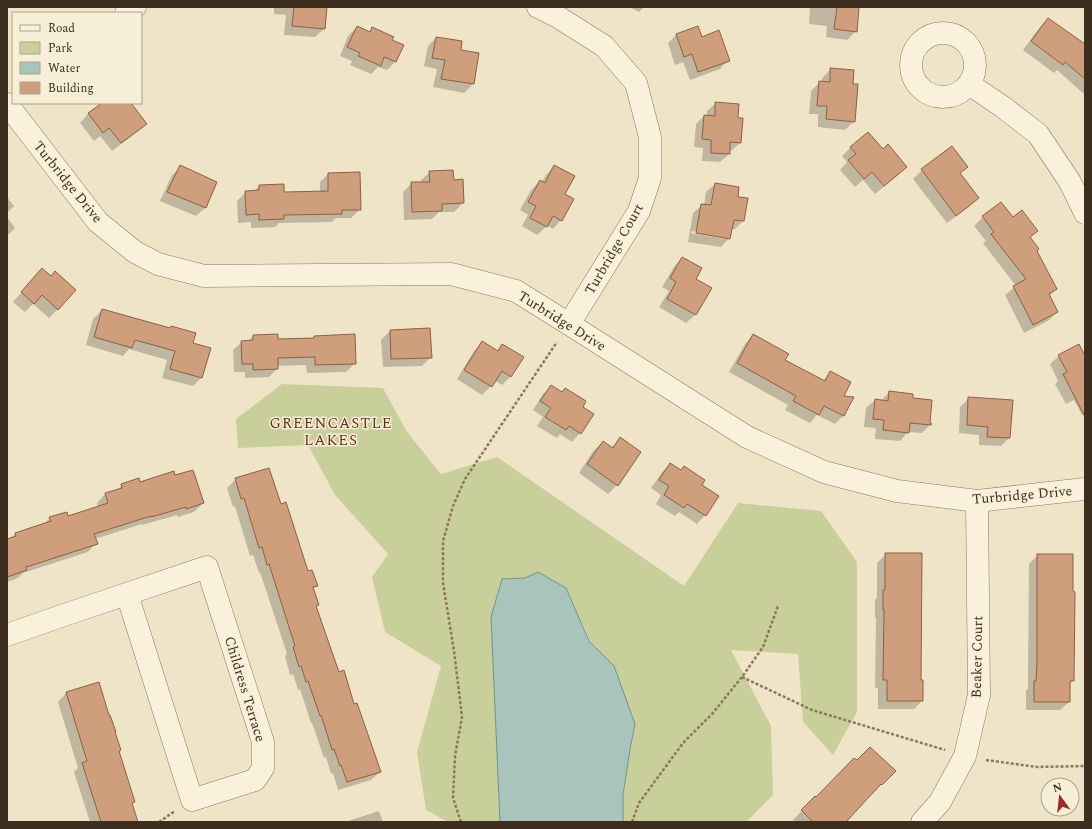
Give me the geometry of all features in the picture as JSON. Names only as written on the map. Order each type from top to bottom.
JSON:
[{"type":"street","name":"Turbridge Court","points":[[538,7],[558,17],[604,46],[636,83],[650,136],[650,178],[639,211],[569,324]]},
{"type":"street","points":[[969,84],[1003,107],[1038,134],[1070,182],[1085,213]]},
{"type":"street","name":"Turbridge Drive","points":[[7,102],[98,222],[135,252],[158,264],[204,276],[451,274],[516,291],[747,438],[824,472],[897,491],[977,501],[1085,489]]},
{"type":"street","name":"Beaker Court","points":[[922,822],[940,802],[965,756],[979,694],[977,501]]},
{"type":"street","name":"Childress Terrace","points":[[7,635],[206,567],[263,742],[263,768],[255,780],[192,800],[127,594]]},
{"type":"path","points":[[461,822],[453,798],[455,756],[462,717],[454,650],[443,583],[443,542],[453,506],[465,478],[569,324]]},
{"type":"path","points":[[632,822],[639,803],[683,744],[712,714],[742,677],[763,647],[778,606]]},
{"type":"path","points":[[742,677],[812,710],[965,756],[1037,767],[1085,766]]},
{"type":"green space","points":[[282,384],[383,388],[407,432],[441,474],[497,457],[684,586],[738,503],[821,511],[857,562],[857,712],[833,755],[803,722],[798,654],[731,650],[771,726],[773,795],[746,822],[623,822],[623,795],[635,724],[614,666],[590,641],[566,588],[538,572],[525,578],[502,579],[498,757],[500,822],[448,822],[426,810],[417,752],[441,666],[385,632],[372,577],[388,554],[335,495],[308,445],[238,448],[236,419]]},
{"type":"water","points":[[538,572],[566,588],[589,641],[614,666],[635,724],[623,795],[623,822],[500,822],[491,617],[502,579],[525,578]]},
{"type":"building","points":[[294,7],[327,7],[325,29],[292,26]]},
{"type":"building","points":[[837,7],[859,7],[857,32],[834,29]]},
{"type":"building","points":[[1048,18],[1085,44],[1085,79],[1065,62],[1063,65],[1031,41]]},
{"type":"building","points":[[357,26],[370,32],[372,27],[394,37],[392,40],[404,45],[396,62],[384,57],[381,66],[358,56],[360,53],[347,47]]},
{"type":"building","points":[[698,26],[702,37],[719,30],[730,61],[698,72],[692,54],[684,57],[676,34]]},
{"type":"building","points":[[436,37],[462,41],[461,50],[479,53],[474,84],[441,79],[445,60],[432,58]]},
{"type":"building","points":[[830,68],[854,70],[853,84],[858,84],[855,122],[826,119],[827,106],[817,106],[819,81],[830,82]]},
{"type":"building","points":[[715,102],[739,104],[738,118],[743,118],[741,143],[730,142],[730,154],[711,153],[711,140],[702,139],[704,115],[715,116]]},
{"type":"building","points":[[101,104],[132,104],[147,124],[121,143],[109,128],[103,133],[88,113]]},
{"type":"building","points":[[868,132],[883,149],[888,144],[907,167],[884,186],[872,172],[864,179],[848,160],[856,154],[850,147]]},
{"type":"building","points":[[952,146],[968,167],[960,173],[979,198],[956,216],[921,169]]},
{"type":"building","points":[[180,165],[217,182],[206,208],[167,192]]},
{"type":"building","points":[[554,165],[575,176],[565,194],[574,199],[562,221],[553,216],[547,227],[530,218],[536,206],[528,202],[540,180],[545,183]]},
{"type":"building","points":[[453,170],[454,180],[463,179],[464,203],[442,204],[442,211],[412,212],[411,182],[430,182],[429,171]]},
{"type":"building","points":[[360,172],[361,210],[342,210],[342,214],[284,215],[284,219],[259,220],[259,214],[246,215],[245,191],[259,190],[259,185],[284,184],[284,192],[328,191],[328,173]]},
{"type":"building","points":[[715,183],[739,187],[738,197],[748,198],[744,221],[734,220],[730,239],[696,233],[701,204],[711,205]]},
{"type":"building","points":[[1001,202],[1013,217],[1022,210],[1038,231],[1030,237],[1039,249],[1037,251],[1057,289],[1049,294],[1058,312],[1033,325],[1013,286],[1026,279],[991,234],[994,232],[982,216]]},
{"type":"building","points":[[682,257],[702,268],[696,279],[712,288],[696,315],[667,299],[676,282],[670,278]]},
{"type":"building","points":[[42,268],[51,276],[55,271],[76,290],[58,310],[42,295],[34,304],[21,292]]},
{"type":"building","points":[[102,309],[170,328],[171,326],[196,333],[193,343],[211,348],[202,378],[170,369],[175,351],[135,340],[132,348],[94,337]]},
{"type":"building","points":[[430,328],[432,358],[391,359],[390,330]]},
{"type":"building","points":[[278,334],[278,339],[314,338],[314,336],[355,334],[356,364],[315,365],[315,357],[278,358],[278,369],[253,370],[253,364],[242,364],[241,341],[253,340],[253,335]]},
{"type":"building","points":[[753,334],[789,354],[785,360],[825,381],[830,371],[851,382],[844,396],[854,397],[844,416],[824,406],[819,415],[793,401],[796,396],[737,363]]},
{"type":"building","points":[[482,341],[498,351],[502,344],[524,357],[511,377],[502,371],[492,387],[464,370]]},
{"type":"building","points":[[1079,344],[1085,356],[1085,417],[1063,374],[1067,372],[1058,355]]},
{"type":"building","points":[[551,385],[562,392],[565,388],[586,401],[583,407],[594,414],[581,434],[569,426],[566,430],[545,417],[551,408],[540,401]]},
{"type":"building","points":[[889,391],[913,394],[913,398],[932,400],[930,423],[932,424],[910,423],[909,433],[883,430],[884,420],[873,419],[875,399],[888,401]]},
{"type":"building","points":[[968,397],[1013,400],[1010,438],[987,437],[988,427],[967,425]]},
{"type":"building","points":[[620,437],[641,452],[618,486],[587,464],[603,441],[613,448]]},
{"type":"building","points":[[670,463],[681,470],[684,466],[705,480],[702,485],[719,496],[706,516],[687,504],[684,508],[664,495],[669,486],[659,480]]},
{"type":"building","points":[[269,468],[281,504],[286,502],[308,571],[312,570],[318,586],[313,587],[319,605],[316,606],[339,672],[344,670],[354,704],[357,703],[381,772],[347,782],[334,749],[332,750],[308,681],[306,682],[301,666],[299,667],[293,647],[295,646],[269,564],[267,565],[262,547],[259,548],[244,498],[241,499],[235,478]]},
{"type":"building","points":[[193,470],[204,503],[186,509],[186,507],[151,516],[94,534],[98,544],[26,567],[27,570],[7,577],[7,539],[16,536],[15,533],[51,521],[49,517],[67,512],[68,516],[108,503],[105,493],[122,488],[121,484],[139,478],[140,482],[174,471],[175,475]]},
{"type":"building","points":[[885,553],[922,553],[921,680],[923,680],[923,701],[887,701],[887,680],[883,680],[883,590],[885,590]]},
{"type":"building","points":[[1037,554],[1073,554],[1073,591],[1075,592],[1074,681],[1070,681],[1070,702],[1034,702],[1034,681],[1036,681],[1037,663]]},
{"type":"building","points":[[99,682],[116,732],[121,750],[119,751],[135,802],[132,803],[138,822],[101,822],[82,763],[87,761],[66,692]]},
{"type":"building","points":[[870,747],[896,771],[882,785],[881,784],[846,822],[813,822],[801,810],[815,796],[816,797],[854,758],[857,760]]},
{"type":"district","name":"GREENCASTLE LAKES","points":[[331,432]]}]
